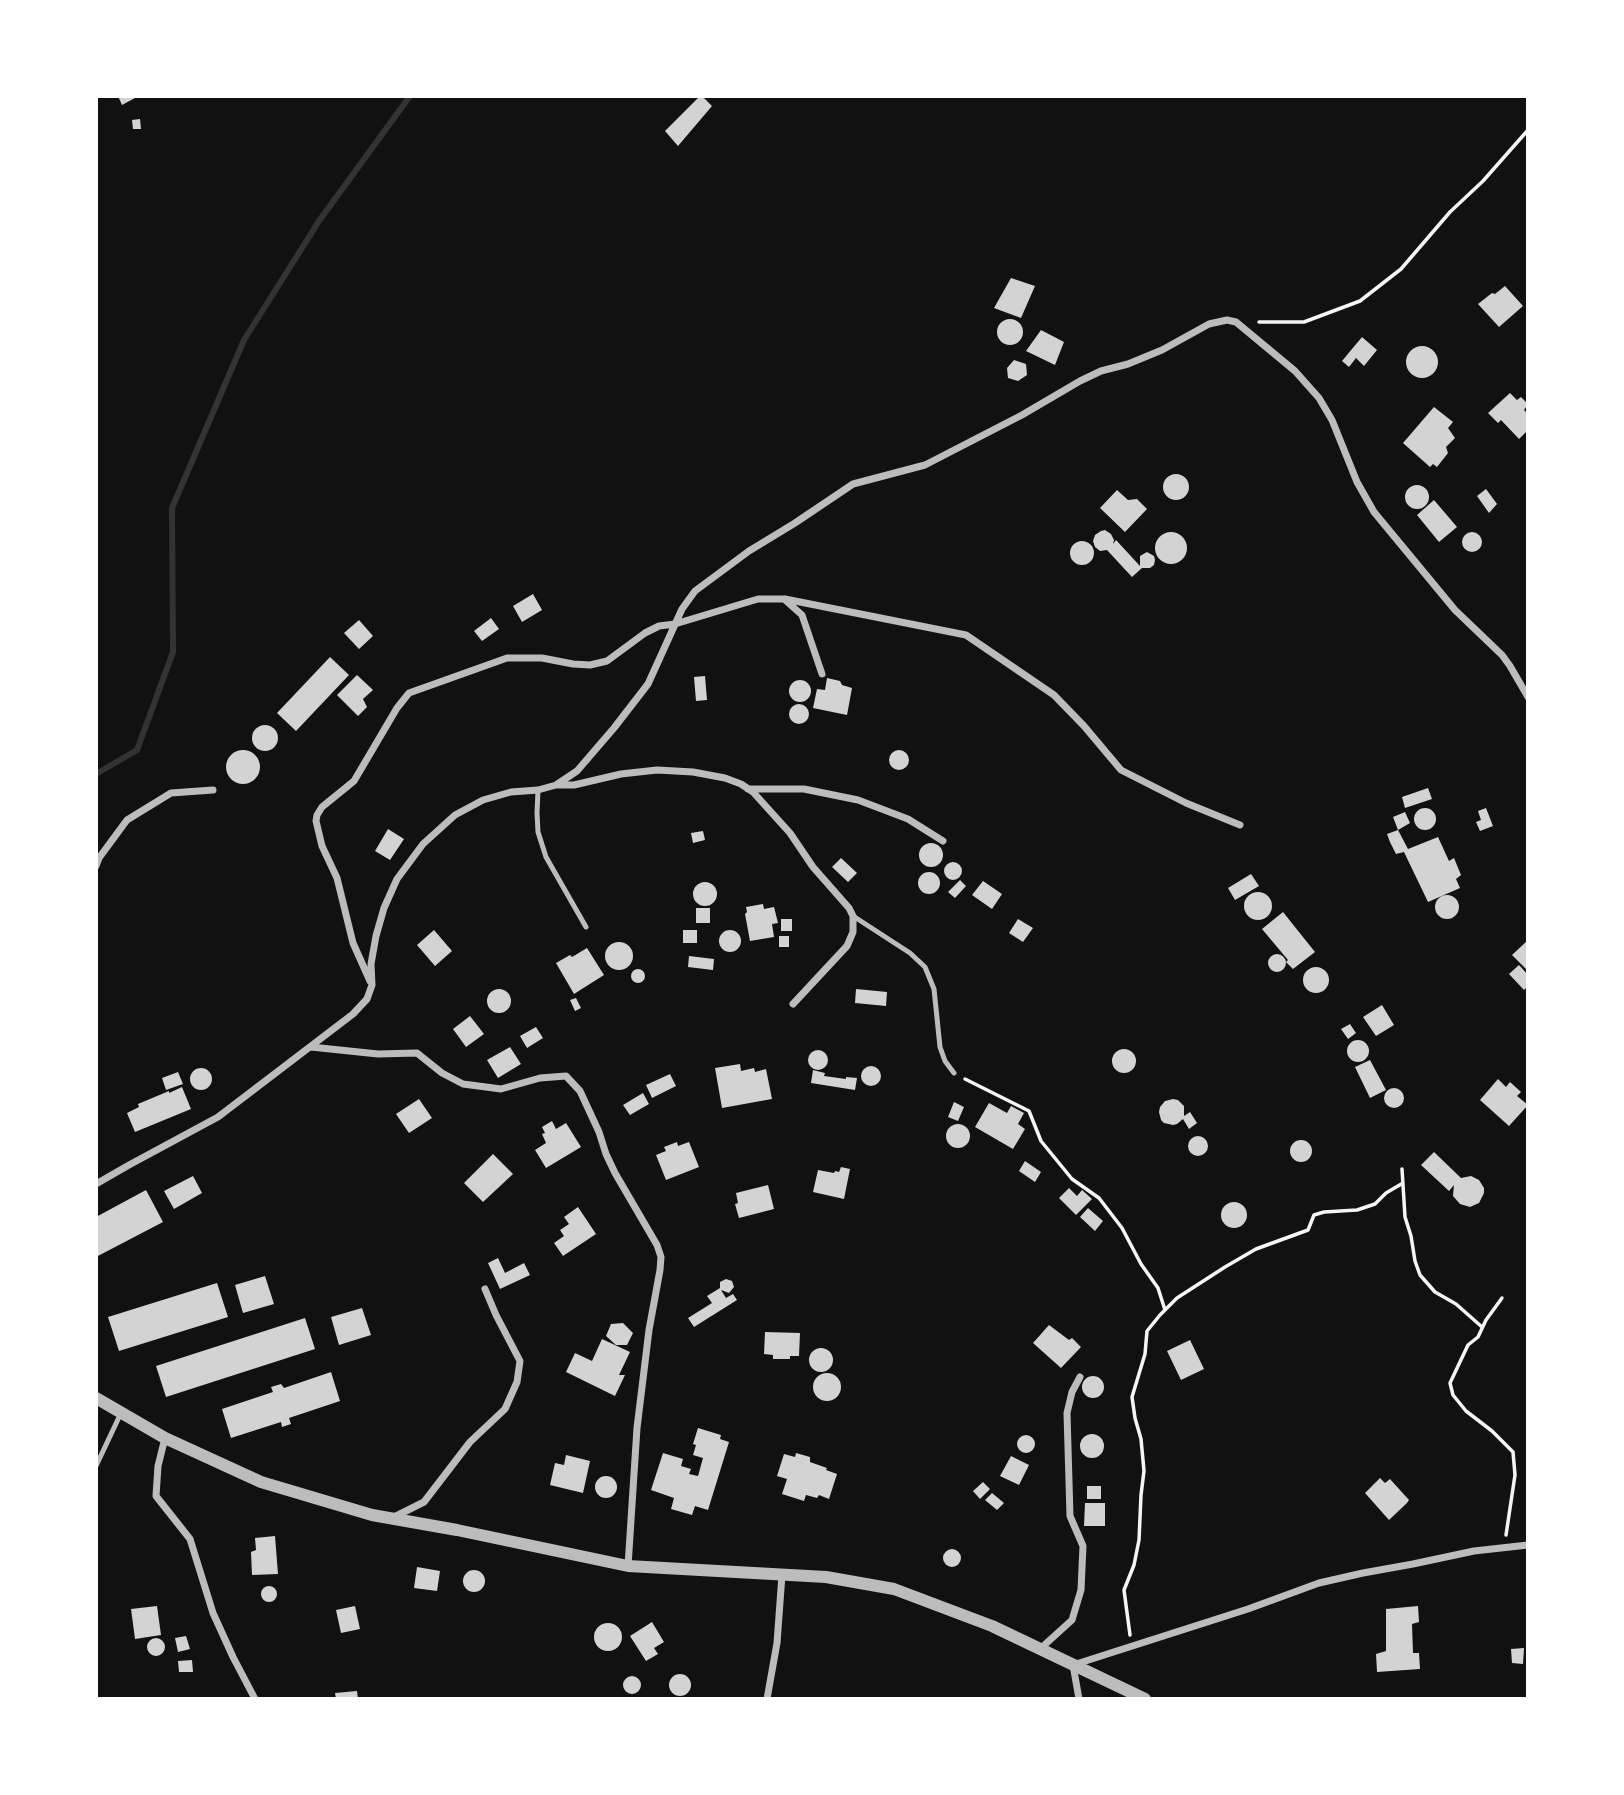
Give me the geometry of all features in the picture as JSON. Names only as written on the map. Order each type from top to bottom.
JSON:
[{"type":"street","points":[[556,785],[577,771],[648,684],[682,608],[695,591],[749,551],[853,484],[925,465],[1022,415],[1080,381],[1162,350],[1209,324],[1227,320],[1236,322],[1296,371],[1319,398],[1332,420],[1357,482],[1374,512],[1455,610],[1502,656],[1528,697]]},
{"type":"street","points":[[372,985],[353,943],[337,878],[322,846],[316,821],[322,807],[354,781],[397,708],[409,693],[507,658],[542,658],[590,665],[607,661],[659,626],[676,624],[758,599],[784,599],[967,635],[1054,695],[1121,770],[1186,803],[1240,825]]},
{"type":"street","points":[[784,599],[802,615],[822,674]]},
{"type":"street","points":[[96,1184],[218,1117],[353,1014],[367,999],[372,985],[371,964],[376,936],[384,908],[397,879],[423,844],[455,815],[483,800],[511,792],[574,785],[621,774],[657,770],[692,772],[725,778],[753,792],[790,833],[813,867],[853,916],[853,932],[847,946],[793,1004]]},
{"type":"street","points":[[747,789],[804,789],[858,800],[908,819],[943,841]]},
{"type":"street","points":[[96,866],[127,820],[171,793],[213,790]]},
{"type":"street","points":[[310,1047],[378,1054],[417,1053],[442,1073],[463,1084],[501,1089],[540,1078],[566,1076],[580,1091],[615,1173],[657,1245],[661,1257],[637,1428],[628,1566]]},
{"type":"street","points":[[391,1518],[424,1502],[470,1442],[505,1409],[517,1382],[520,1361],[485,1289]]},
{"type":"street","points":[[1040,1650],[1072,1620],[1081,1590],[1083,1546],[1070,1516],[1067,1413],[1072,1392],[1080,1377]]},
{"type":"street","points":[[96,1398],[164,1438],[261,1482],[372,1515],[628,1566],[826,1577],[894,1589],[992,1626],[1145,1699]]},
{"type":"street","points":[[164,1438],[158,1466],[156,1496],[190,1539],[213,1613],[255,1699]]},
{"type":"street","points":[[1073,1665],[1248,1609],[1318,1583],[1474,1551],[1528,1545]]},
{"type":"street","points":[[767,1699],[777,1643],[782,1575]]},
{"type":"street","points":[[1073,1665],[1079,1699]]},
{"type":"lane","points":[[538,790],[538,832],[546,857],[586,927]]},
{"type":"lane","points":[[853,916],[910,953],[925,967],[934,989],[940,1047],[945,1062],[954,1073]]},
{"type":"lane","points":[[96,1466],[121,1413]]},
{"type":"path","points":[[1236,322],[1304,322],[1360,302],[1401,270],[1450,212],[1483,181],[1528,130]]},
{"type":"path","points":[[954,1073],[1029,1111],[1041,1141],[1072,1179],[1099,1198],[1122,1228],[1158,1288],[1165,1310]]},
{"type":"path","points":[[1402,1169],[1405,1217],[1420,1275],[1435,1292],[1482,1326]]},
{"type":"path","points":[[1132,1646],[1124,1590],[1134,1566],[1139,1540],[1140,1495],[1144,1471],[1141,1439],[1132,1397],[1143,1363],[1147,1331],[1177,1298],[1224,1267],[1256,1249],[1308,1230],[1314,1215],[1357,1210],[1375,1204],[1385,1193],[1403,1183]]},
{"type":"path","points":[[1502,1298],[1482,1326],[1478,1337],[1468,1345],[1450,1383],[1453,1395],[1466,1411],[1513,1452],[1515,1475],[1504,1547]]},
{"type":"building","points":[[118,96],[134,96],[135,98],[122,105]]},
{"type":"building","points":[[700,96],[712,106],[678,146],[665,131]]},
{"type":"building","points":[[140,119],[141,129],[133,129],[132,120]]},
{"type":"building","points":[[1011,278],[1035,286],[1021,318],[994,308]]},
{"type":"building","points":[[1505,286],[1523,306],[1499,327],[1478,304]]},
{"type":"building","points":[[1010,319],[1019,323],[1023,332],[1019,341],[1010,345],[1001,341],[997,332],[1001,323]]},
{"type":"building","points":[[1041,330],[1064,342],[1055,365],[1026,351]]},
{"type":"building","points":[[1362,337],[1377,350],[1364,366],[1356,358],[1349,367],[1342,361]]},
{"type":"building","points":[[1422,346],[1433,351],[1438,362],[1433,373],[1422,378],[1411,373],[1406,362],[1411,351]]},
{"type":"building","points":[[1014,360],[1026,364],[1027,375],[1018,381],[1008,378],[1007,368]]},
{"type":"building","points":[[1510,393],[1517,400],[1521,397],[1528,404],[1524,410],[1528,414],[1528,430],[1519,439],[1501,420],[1498,423],[1488,413]]},
{"type":"building","points":[[1434,407],[1453,422],[1448,428],[1455,438],[1446,447],[1448,453],[1437,467],[1433,464],[1430,467],[1403,443]]},
{"type":"building","points":[[1176,474],[1185,478],[1189,487],[1185,496],[1176,500],[1167,496],[1163,487],[1167,478]]},
{"type":"building","points":[[1417,485],[1428,492],[1429,497],[1422,508],[1417,509],[1406,502],[1405,497],[1412,486]]},
{"type":"building","points":[[1486,489],[1497,504],[1489,513],[1477,496]]},
{"type":"building","points":[[1117,490],[1128,500],[1137,499],[1147,509],[1125,532],[1100,508]]},
{"type":"building","points":[[1434,500],[1457,527],[1439,542],[1417,515]]},
{"type":"building","points":[[1105,530],[1111,534],[1113,544],[1116,540],[1140,566],[1140,556],[1147,552],[1154,556],[1154,565],[1142,568],[1132,577],[1107,550],[1100,551],[1095,547],[1095,535]]},
{"type":"building","points":[[1171,532],[1182,537],[1187,548],[1182,559],[1171,564],[1160,559],[1155,548],[1160,537]]},
{"type":"building","points":[[1468,532],[1476,532],[1482,542],[1476,552],[1468,552],[1462,546],[1462,538]]},
{"type":"building","points":[[1082,541],[1091,544],[1094,553],[1091,562],[1082,565],[1073,562],[1070,553],[1073,544]]},
{"type":"building","points":[[533,594],[542,610],[522,622],[513,606]]},
{"type":"building","points":[[491,618],[499,629],[482,641],[474,631]]},
{"type":"building","points":[[359,620],[373,636],[359,649],[344,633]]},
{"type":"building","points":[[330,657],[349,675],[296,731],[277,713]]},
{"type":"building","points":[[357,675],[373,690],[363,699],[367,707],[358,716],[337,695]]},
{"type":"building","points":[[705,676],[707,700],[696,701],[694,677]]},
{"type":"building","points":[[827,678],[852,688],[847,715],[813,708],[817,689],[825,690]]},
{"type":"building","points":[[800,680],[808,683],[811,691],[808,699],[800,702],[792,699],[789,691],[792,683]]},
{"type":"building","points":[[799,704],[806,707],[809,714],[806,721],[799,724],[792,721],[789,714],[792,707]]},
{"type":"building","points":[[265,725],[274,729],[278,738],[274,747],[265,751],[256,747],[252,738],[256,729]]},
{"type":"building","points":[[243,750],[255,755],[260,767],[255,779],[243,784],[231,779],[226,767],[231,755]]},
{"type":"building","points":[[899,750],[906,753],[909,760],[906,767],[899,770],[892,767],[889,760],[892,753]]},
{"type":"building","points":[[1428,788],[1432,799],[1405,808],[1402,797]]},
{"type":"building","points":[[1421,808],[1429,808],[1436,815],[1436,823],[1429,830],[1421,830],[1414,823],[1414,815]]},
{"type":"building","points":[[1486,808],[1493,826],[1480,831],[1476,822],[1481,820],[1478,811]]},
{"type":"building","points":[[1405,812],[1410,823],[1398,830],[1393,817]]},
{"type":"building","points":[[388,829],[404,839],[390,860],[375,851]]},
{"type":"building","points":[[1398,830],[1408,849],[1438,837],[1449,861],[1454,858],[1461,875],[1456,879],[1460,888],[1428,902],[1404,852],[1396,854],[1390,842],[1387,834]]},
{"type":"building","points":[[703,831],[705,840],[693,843],[691,833]]},
{"type":"building","points":[[931,843],[940,846],[943,855],[940,864],[931,867],[922,864],[919,855],[922,846]]},
{"type":"building","points":[[841,858],[857,873],[848,882],[832,867]]},
{"type":"building","points":[[953,862],[959,865],[962,871],[959,877],[953,880],[947,877],[944,871],[947,865]]},
{"type":"building","points":[[929,872],[937,875],[940,883],[937,891],[929,894],[921,891],[918,883],[921,875]]},
{"type":"building","points":[[1251,874],[1259,886],[1235,900],[1228,888]]},
{"type":"building","points":[[960,880],[966,886],[955,898],[948,892]]},
{"type":"building","points":[[983,881],[1002,894],[992,909],[972,895]]},
{"type":"building","points":[[705,882],[714,885],[717,894],[714,903],[705,906],[696,903],[693,894],[696,885]]},
{"type":"building","points":[[1258,892],[1268,896],[1272,906],[1268,916],[1258,920],[1248,916],[1244,906],[1248,896]]},
{"type":"building","points":[[1447,895],[1455,899],[1459,907],[1455,915],[1447,919],[1439,915],[1435,907],[1439,899]]},
{"type":"building","points":[[763,904],[764,909],[774,907],[778,923],[772,924],[774,937],[750,941],[746,907]]},
{"type":"building","points":[[696,908],[710,908],[710,923],[696,923]]},
{"type":"building","points":[[1283,912],[1315,952],[1293,969],[1262,929]]},
{"type":"building","points":[[781,919],[792,919],[792,931],[781,931]]},
{"type":"building","points":[[1018,919],[1033,928],[1023,942],[1009,933]]},
{"type":"building","points":[[434,930],[452,951],[435,966],[417,945]]},
{"type":"building","points":[[683,930],[697,930],[697,943],[683,943]]},
{"type":"building","points":[[730,930],[738,933],[741,941],[738,949],[730,952],[722,949],[719,941],[722,933]]},
{"type":"building","points":[[779,936],[789,936],[789,947],[779,947]]},
{"type":"building","points":[[1528,940],[1528,971],[1512,955]]},
{"type":"building","points":[[619,942],[629,946],[633,956],[629,966],[619,970],[609,966],[605,956],[609,946]]},
{"type":"building","points":[[587,948],[604,975],[574,994],[556,963]]},
{"type":"building","points":[[1277,954],[1283,957],[1286,963],[1283,969],[1277,972],[1271,969],[1268,963],[1271,957]]},
{"type":"building","points":[[689,956],[714,959],[713,970],[688,967]]},
{"type":"building","points":[[1519,965],[1528,975],[1528,986],[1524,990],[1509,974]]},
{"type":"building","points":[[1316,967],[1325,971],[1329,980],[1325,989],[1316,993],[1307,989],[1303,980],[1307,971]]},
{"type":"building","points":[[638,969],[643,971],[643,981],[638,983],[633,981],[631,976],[633,971]]},
{"type":"building","points":[[499,989],[510,996],[511,1001],[504,1012],[499,1013],[488,1006],[487,1001],[494,990]]},
{"type":"building","points":[[856,989],[887,992],[886,1006],[855,1003]]},
{"type":"building","points":[[576,998],[581,1008],[575,1011],[570,1000]]},
{"type":"building","points":[[1382,1005],[1394,1025],[1376,1036],[1363,1017]]},
{"type":"building","points":[[470,1016],[484,1034],[466,1047],[453,1029]]},
{"type":"building","points":[[1350,1024],[1356,1033],[1348,1039],[1341,1029]]},
{"type":"building","points":[[536,1027],[543,1038],[527,1048],[520,1036]]},
{"type":"building","points":[[1358,1040],[1366,1043],[1369,1051],[1366,1059],[1358,1062],[1350,1059],[1347,1051],[1350,1043]]},
{"type":"building","points":[[510,1047],[521,1064],[498,1078],[487,1060]]},
{"type":"building","points":[[1124,1049],[1133,1052],[1136,1061],[1133,1070],[1124,1073],[1115,1070],[1112,1061],[1115,1052]]},
{"type":"building","points":[[818,1050],[825,1053],[828,1060],[825,1067],[818,1070],[811,1067],[808,1060],[811,1053]]},
{"type":"building","points":[[1370,1060],[1386,1090],[1370,1098],[1355,1067]]},
{"type":"building","points":[[740,1064],[741,1071],[754,1068],[755,1072],[766,1069],[772,1099],[722,1108],[715,1068]]},
{"type":"building","points":[[871,1066],[878,1069],[881,1076],[878,1083],[871,1086],[864,1083],[861,1076],[864,1069]]},
{"type":"building","points":[[201,1068],[209,1071],[212,1079],[209,1087],[201,1090],[193,1087],[190,1079],[193,1071]]},
{"type":"building","points":[[813,1070],[825,1073],[824,1076],[857,1078],[855,1090],[811,1083]]},
{"type":"building","points":[[178,1072],[183,1084],[166,1090],[162,1078]]},
{"type":"building","points":[[670,1074],[676,1086],[652,1098],[646,1085]]},
{"type":"building","points":[[1498,1079],[1506,1087],[1510,1082],[1521,1092],[1517,1096],[1528,1105],[1509,1126],[1480,1100]]},
{"type":"building","points":[[182,1087],[191,1109],[135,1132],[127,1113],[139,1107],[138,1104]]},
{"type":"building","points":[[1390,1088],[1398,1088],[1404,1098],[1398,1108],[1390,1108],[1384,1102],[1384,1094]]},
{"type":"building","points":[[643,1093],[649,1104],[630,1115],[623,1105]]},
{"type":"building","points":[[419,1099],[432,1118],[409,1133],[396,1114]]},
{"type":"building","points":[[1173,1099],[1184,1106],[1184,1116],[1190,1112],[1197,1123],[1189,1129],[1183,1119],[1173,1125],[1161,1120],[1160,1107],[1165,1101]]},
{"type":"building","points":[[954,1102],[964,1107],[958,1121],[948,1117]]},
{"type":"building","points":[[989,1103],[1007,1113],[1011,1106],[1024,1113],[1018,1124],[1025,1129],[1013,1149],[975,1127]]},
{"type":"building","points":[[552,1121],[556,1129],[566,1123],[581,1147],[546,1168],[535,1150],[546,1143],[542,1127]]},
{"type":"building","points":[[958,1124],[967,1127],[970,1136],[967,1145],[958,1148],[949,1145],[946,1136],[949,1127]]},
{"type":"building","points":[[1198,1136],[1205,1139],[1208,1146],[1205,1153],[1198,1156],[1191,1153],[1188,1146],[1191,1139]]},
{"type":"building","points":[[1301,1140],[1309,1143],[1312,1151],[1309,1159],[1301,1162],[1293,1159],[1290,1151],[1293,1143]]},
{"type":"building","points":[[677,1142],[678,1146],[689,1142],[699,1167],[666,1180],[656,1155],[666,1151],[664,1147]]},
{"type":"building","points":[[1434,1152],[1461,1178],[1471,1176],[1479,1180],[1484,1193],[1479,1203],[1470,1207],[1460,1204],[1453,1196],[1454,1185],[1449,1191],[1421,1165]]},
{"type":"building","points":[[493,1154],[513,1174],[483,1202],[464,1183]]},
{"type":"building","points":[[1025,1161],[1041,1172],[1035,1182],[1019,1171]]},
{"type":"building","points":[[841,1167],[850,1169],[844,1199],[813,1192],[818,1170],[834,1173],[839,1172]]},
{"type":"building","points":[[193,1176],[202,1193],[174,1209],[164,1191]]},
{"type":"building","points":[[768,1185],[774,1209],[739,1218],[735,1204],[738,1203],[736,1193]]},
{"type":"building","points":[[1069,1188],[1077,1196],[1082,1190],[1092,1199],[1076,1215],[1059,1198]]},
{"type":"building","points":[[146,1190],[163,1222],[96,1257],[96,1217]]},
{"type":"building","points":[[1234,1202],[1243,1206],[1247,1215],[1243,1224],[1234,1228],[1225,1224],[1221,1215],[1225,1206]]},
{"type":"building","points":[[578,1207],[596,1234],[563,1256],[554,1243],[564,1236],[560,1230],[569,1224],[564,1217]]},
{"type":"building","points":[[1088,1208],[1103,1221],[1095,1231],[1080,1217]]},
{"type":"building","points":[[498,1258],[505,1273],[524,1263],[530,1275],[500,1289],[488,1263]]},
{"type":"building","points":[[265,1276],[274,1304],[243,1313],[235,1285]]},
{"type":"building","points":[[726,1279],[732,1281],[734,1287],[729,1293],[721,1290],[726,1298],[733,1294],[737,1300],[694,1327],[688,1318],[712,1303],[707,1296],[720,1288],[720,1282]]},
{"type":"building","points":[[217,1283],[228,1317],[119,1351],[108,1317]]},
{"type":"building","points":[[362,1308],[371,1335],[339,1345],[331,1317]]},
{"type":"building","points":[[305,1318],[315,1349],[166,1397],[156,1366]]},
{"type":"building","points":[[623,1323],[633,1333],[627,1345],[616,1345],[606,1336],[611,1324]]},
{"type":"building","points":[[1049,1325],[1069,1340],[1072,1338],[1081,1347],[1061,1368],[1033,1343]]},
{"type":"building","points":[[765,1332],[800,1333],[799,1356],[773,1359],[773,1355],[764,1354]]},
{"type":"building","points":[[602,1339],[630,1352],[619,1375],[625,1375],[615,1396],[566,1372],[575,1353],[592,1361]]},
{"type":"building","points":[[1190,1340],[1204,1369],[1181,1380],[1167,1351]]},
{"type":"building","points":[[821,1348],[830,1351],[833,1360],[830,1369],[821,1372],[812,1369],[809,1360],[812,1351]]},
{"type":"building","points":[[331,1372],[340,1401],[289,1418],[291,1424],[282,1427],[281,1422],[231,1438],[222,1409],[273,1392],[271,1387],[281,1384],[284,1388]]},
{"type":"building","points":[[827,1373],[837,1377],[841,1387],[837,1397],[827,1401],[817,1397],[813,1387],[817,1377]]},
{"type":"building","points":[[1093,1376],[1101,1379],[1104,1387],[1101,1395],[1093,1398],[1085,1395],[1082,1387],[1085,1379]]},
{"type":"building","points":[[698,1428],[721,1435],[720,1439],[729,1442],[708,1510],[695,1506],[692,1515],[671,1509],[674,1498],[651,1490],[663,1453],[683,1459],[681,1466],[691,1469],[689,1474],[698,1476],[703,1458],[693,1455],[696,1445],[693,1444]]},
{"type":"building","points":[[1092,1434],[1101,1437],[1104,1446],[1101,1455],[1092,1458],[1083,1455],[1080,1446],[1083,1437]]},
{"type":"building","points":[[1022,1435],[1030,1435],[1035,1444],[1033,1451],[1022,1453],[1017,1448],[1017,1440]]},
{"type":"building","points":[[796,1453],[810,1457],[810,1462],[837,1474],[829,1499],[819,1495],[817,1498],[806,1495],[804,1501],[782,1494],[787,1479],[777,1476],[784,1454],[795,1457]]},
{"type":"building","points":[[566,1455],[590,1461],[583,1493],[550,1485],[555,1463],[564,1465]]},
{"type":"building","points":[[1011,1456],[1029,1465],[1019,1485],[1000,1476]]},
{"type":"building","points":[[606,1476],[616,1483],[617,1487],[610,1497],[606,1498],[596,1491],[595,1487],[602,1477]]},
{"type":"building","points":[[1380,1478],[1385,1483],[1390,1479],[1409,1500],[1389,1520],[1365,1493]]},
{"type":"building","points":[[983,1482],[990,1489],[980,1499],[973,1491]]},
{"type":"building","points":[[1087,1486],[1101,1486],[1101,1499],[1087,1499]]},
{"type":"building","points":[[992,1493],[1004,1503],[997,1510],[985,1500]]},
{"type":"building","points":[[1085,1503],[1105,1503],[1105,1526],[1084,1526]]},
{"type":"building","points":[[275,1536],[278,1574],[252,1575],[251,1552],[256,1550],[255,1538]]},
{"type":"building","points":[[952,1549],[958,1552],[961,1558],[958,1564],[952,1567],[946,1564],[943,1558],[946,1552]]},
{"type":"building","points":[[417,1567],[440,1571],[437,1591],[414,1588]]},
{"type":"building","points":[[474,1570],[482,1573],[485,1581],[482,1589],[474,1592],[466,1589],[463,1581],[466,1573]]},
{"type":"building","points":[[266,1586],[272,1586],[277,1594],[275,1600],[266,1602],[261,1597],[261,1591]]},
{"type":"building","points":[[157,1606],[161,1635],[135,1639],[131,1609]]},
{"type":"building","points":[[355,1606],[360,1629],[341,1633],[336,1610]]},
{"type":"building","points":[[1418,1606],[1419,1622],[1412,1624],[1413,1653],[1419,1653],[1420,1669],[1377,1672],[1376,1654],[1386,1651],[1386,1609]]},
{"type":"building","points":[[652,1622],[664,1642],[654,1648],[658,1654],[646,1661],[630,1636]]},
{"type":"building","points":[[608,1623],[618,1627],[622,1637],[618,1647],[608,1651],[598,1647],[594,1637],[598,1627]]},
{"type":"building","points":[[186,1636],[190,1649],[178,1652],[175,1638]]},
{"type":"building","points":[[156,1638],[162,1641],[165,1647],[162,1653],[156,1656],[150,1653],[147,1647],[150,1641]]},
{"type":"building","points":[[1524,1648],[1523,1664],[1512,1663],[1511,1649]]},
{"type":"building","points":[[192,1660],[193,1672],[179,1672],[178,1661]]},
{"type":"building","points":[[680,1674],[688,1677],[691,1685],[688,1693],[680,1696],[672,1693],[669,1685],[672,1677]]},
{"type":"building","points":[[628,1676],[636,1676],[641,1685],[639,1692],[628,1694],[623,1689],[623,1681]]},
{"type":"building","points":[[357,1691],[358,1699],[336,1699],[335,1693]]},
{"type":"waterway","points":[[96,774],[137,750],[173,652],[172,508],[244,340],[319,221],[410,96]]}]
